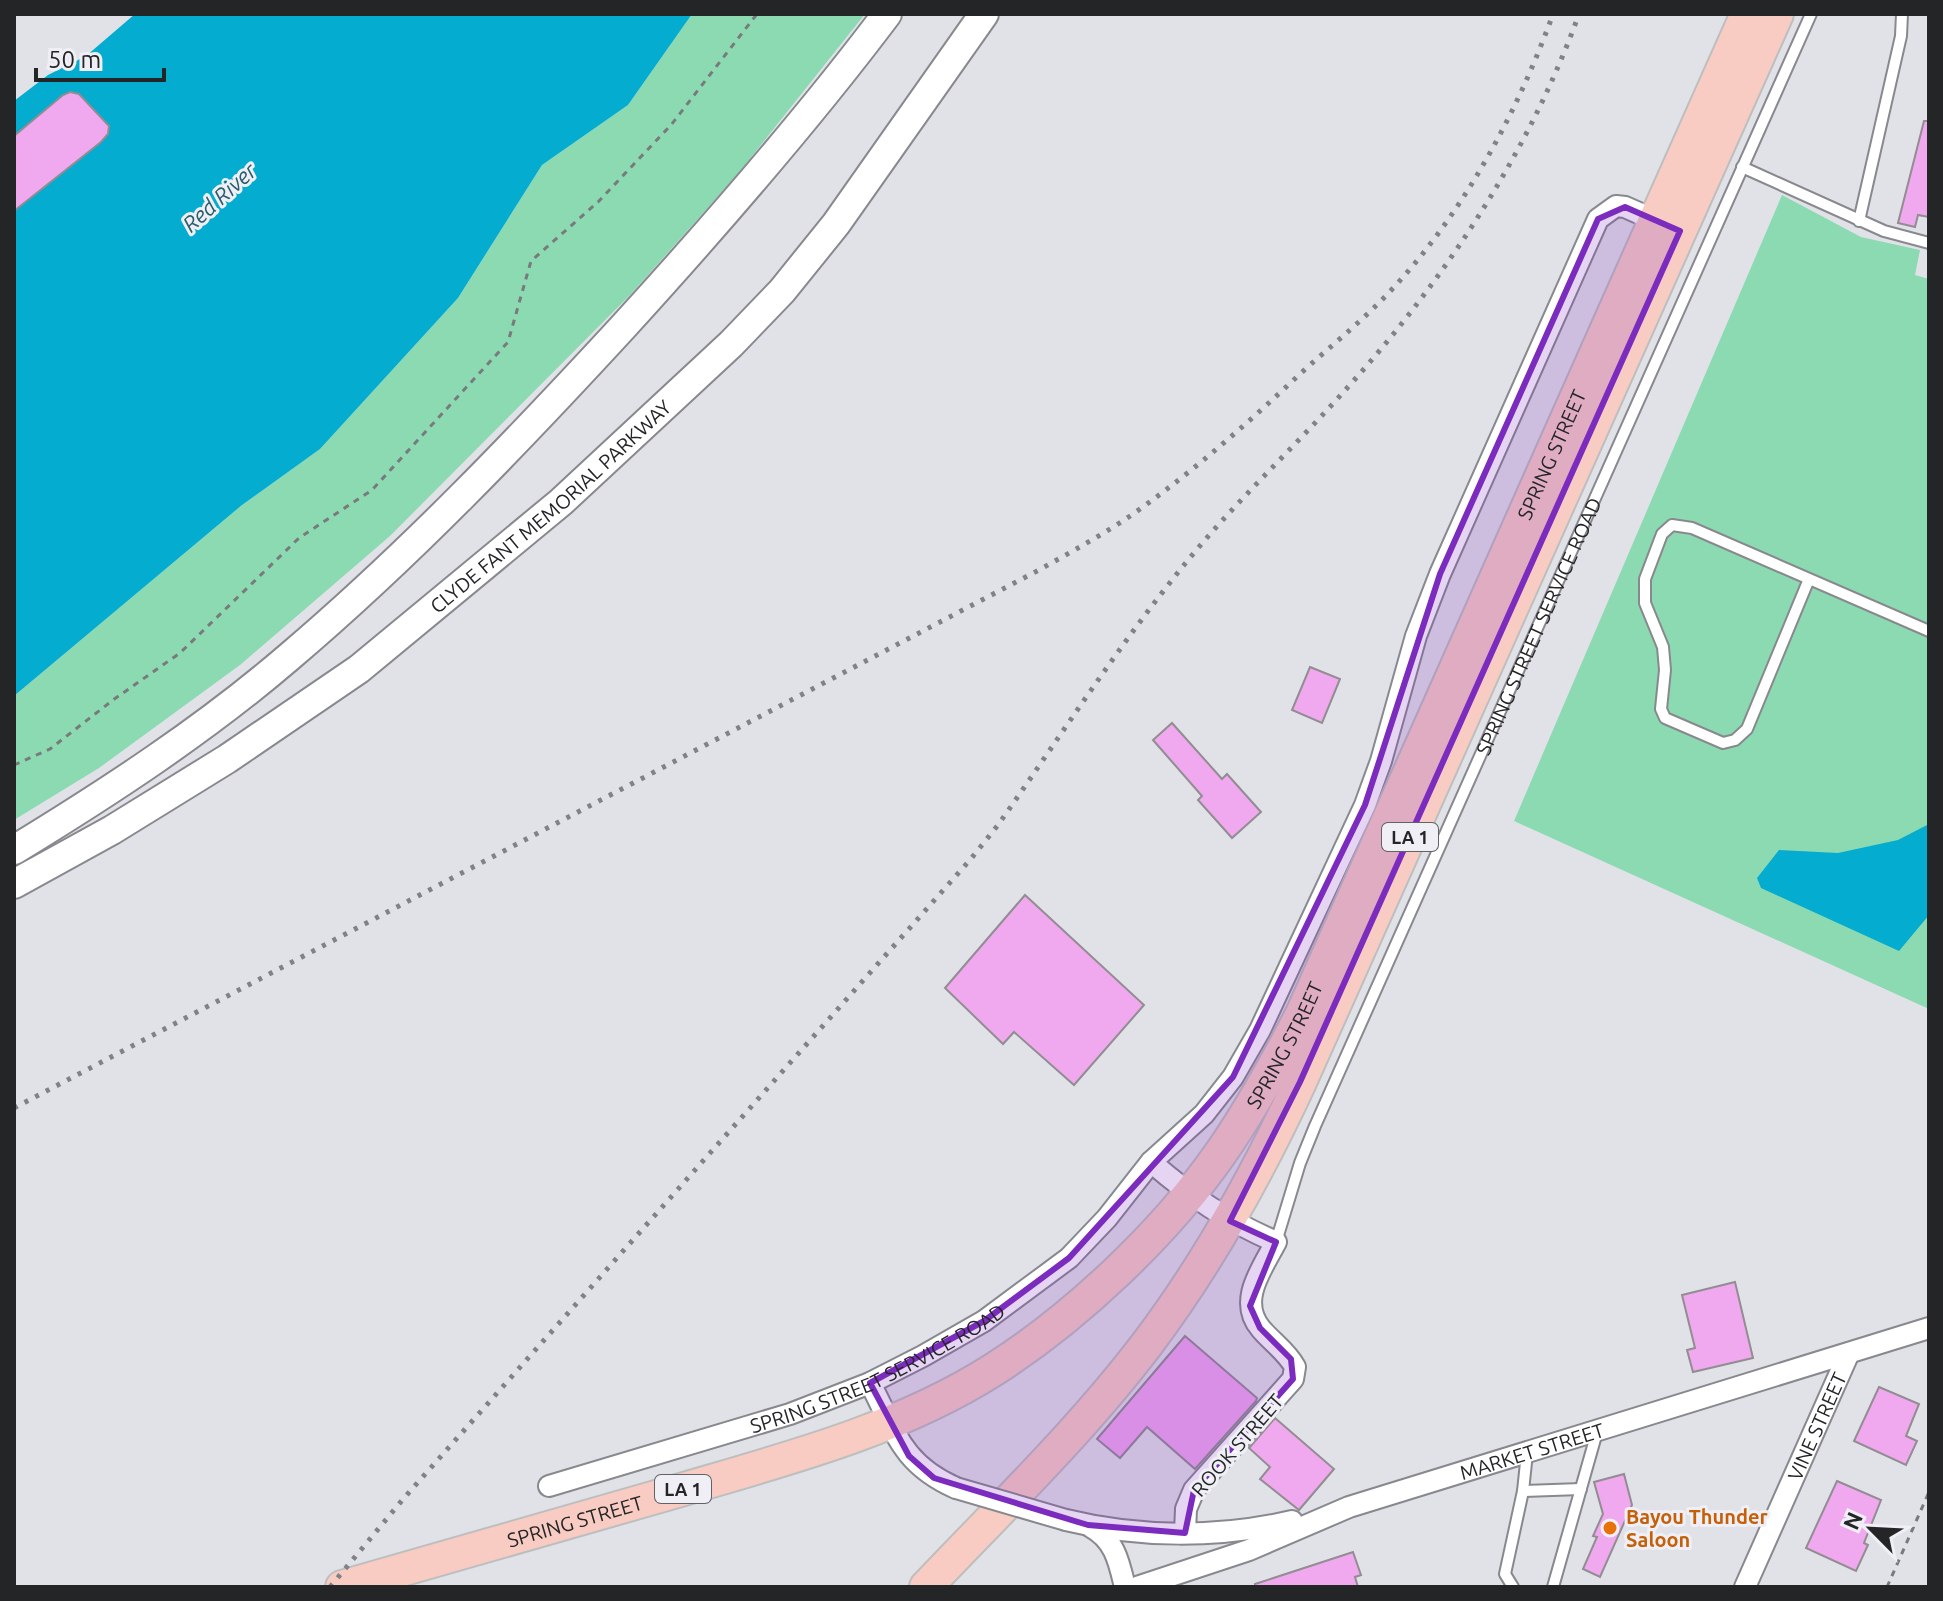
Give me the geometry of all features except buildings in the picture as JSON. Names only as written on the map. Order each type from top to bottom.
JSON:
[{"type":"main road","points":[[14,850],[94,801],[200,727],[287,659],[396,562],[551,405],[652,295],[799,126],[887,14]]},
{"type":"main road","name":"CLYDE FANT MEMORIAL PARKWAY","points":[[14,884],[112,830],[227,759],[359,669],[561,502],[731,344],[791,281],[836,224],[984,14]]},
{"type":"main road","name":"SPRING STREET","points":[[926,1587],[1120,1377],[1193,1279],[1267,1154],[1668,226],[1747,14]]},
{"type":"main road","name":"SPRING STREET","points":[[342,1587],[785,1459],[928,1406],[960,1389],[1050,1330],[1134,1253],[1189,1194],[1246,1115],[1302,1014],[1668,226],[1777,14]]},
{"type":"street","name":"SPRING STREET SERVICE ROAD","points":[[549,1486],[790,1414],[870,1383],[984,1321],[1069,1258],[1107,1218],[1151,1162],[1204,1114],[1233,1077],[1260,1030],[1365,805],[1381,761],[1416,636],[1440,574],[1598,219],[1616,206],[1668,226]]},
{"type":"street","points":[[1151,1162],[1189,1194],[1230,1221],[1276,1242]]},
{"type":"street","name":"ROOK STREET","points":[[1185,1533],[1186,1509],[1194,1490],[1296,1372],[1291,1359],[1260,1328],[1250,1306],[1255,1284],[1276,1242]]},
{"type":"street","name":"MARKET STREET","points":[[1137,1587],[1249,1550],[1349,1507],[1929,1328]]},
{"type":"street","name":"VINE STREET","points":[[1745,1587],[1848,1355]]},
{"type":"street","points":[[870,1383],[909,1456],[919,1468],[956,1488],[1066,1520],[1136,1532],[1185,1533],[1266,1527],[1349,1507]]},
{"type":"street","points":[[1088,1525],[1111,1543],[1118,1557],[1125,1587]]},
{"type":"lane","name":"SPRING STREET SERVICE ROAD","points":[[1276,1242],[1300,1163],[1315,1126],[1811,14]]},
{"type":"lane","points":[[1859,221],[1901,36],[1902,14]]},
{"type":"lane","points":[[1742,167],[1859,221],[1929,243]]},
{"type":"lane","points":[[1809,579],[1747,729],[1735,740],[1723,743],[1665,718],[1661,709],[1665,670],[1663,647],[1645,603],[1645,579],[1662,534],[1672,525],[1692,528],[1929,631]]},
{"type":"lane","points":[[1553,1587],[1597,1432]]},
{"type":"lane","points":[[1513,1587],[1505,1574],[1523,1491],[1527,1453]]},
{"type":"lane","points":[[1523,1491],[1581,1489]]},
{"type":"path","points":[[14,765],[50,749],[180,653],[299,538],[372,490],[508,342],[531,261],[598,202],[671,125],[757,14]]},
{"type":"path","points":[[1887,1587],[1929,1492]]},
{"type":"highlighted area","points":[[1625,207],[1680,231],[1300,1082],[1230,1221],[1276,1242],[1250,1306],[1260,1328],[1291,1359],[1293,1379],[1194,1490],[1185,1533],[1088,1525],[934,1478],[909,1456],[870,1383],[984,1321],[1069,1258],[1233,1077],[1365,805],[1440,574],[1598,219]]},
{"type":"green space","points":[[692,14],[865,14],[737,175],[630,295],[390,536],[240,665],[99,768],[14,820],[14,696],[242,505],[320,449],[458,298],[542,165],[628,105]]},
{"type":"green space","points":[[1782,195],[1861,237],[1920,250],[1915,275],[1929,279],[1929,1009],[1514,821]]},
{"type":"water","name":"Red River","points":[[135,14],[692,14],[628,105],[542,165],[458,298],[320,449],[242,505],[14,696],[14,101],[48,75],[86,56]]},
{"type":"water","points":[[1929,824],[1929,915],[1899,951],[1761,888],[1757,878],[1779,850],[1838,853],[1898,840]]},
{"type":"railway","points":[[14,1108],[1039,570],[1099,536],[1156,498],[1199,464],[1373,309],[1420,256],[1467,192],[1487,158],[1523,87],[1553,14]]},
{"type":"railway","points":[[330,1587],[404,1498],[970,860],[1176,575],[1221,521],[1384,345],[1451,257],[1510,164],[1536,115],[1579,14]]},
{"type":"place","name":"Bayou Thunder Saloon","points":[[1610,1528]]}]
